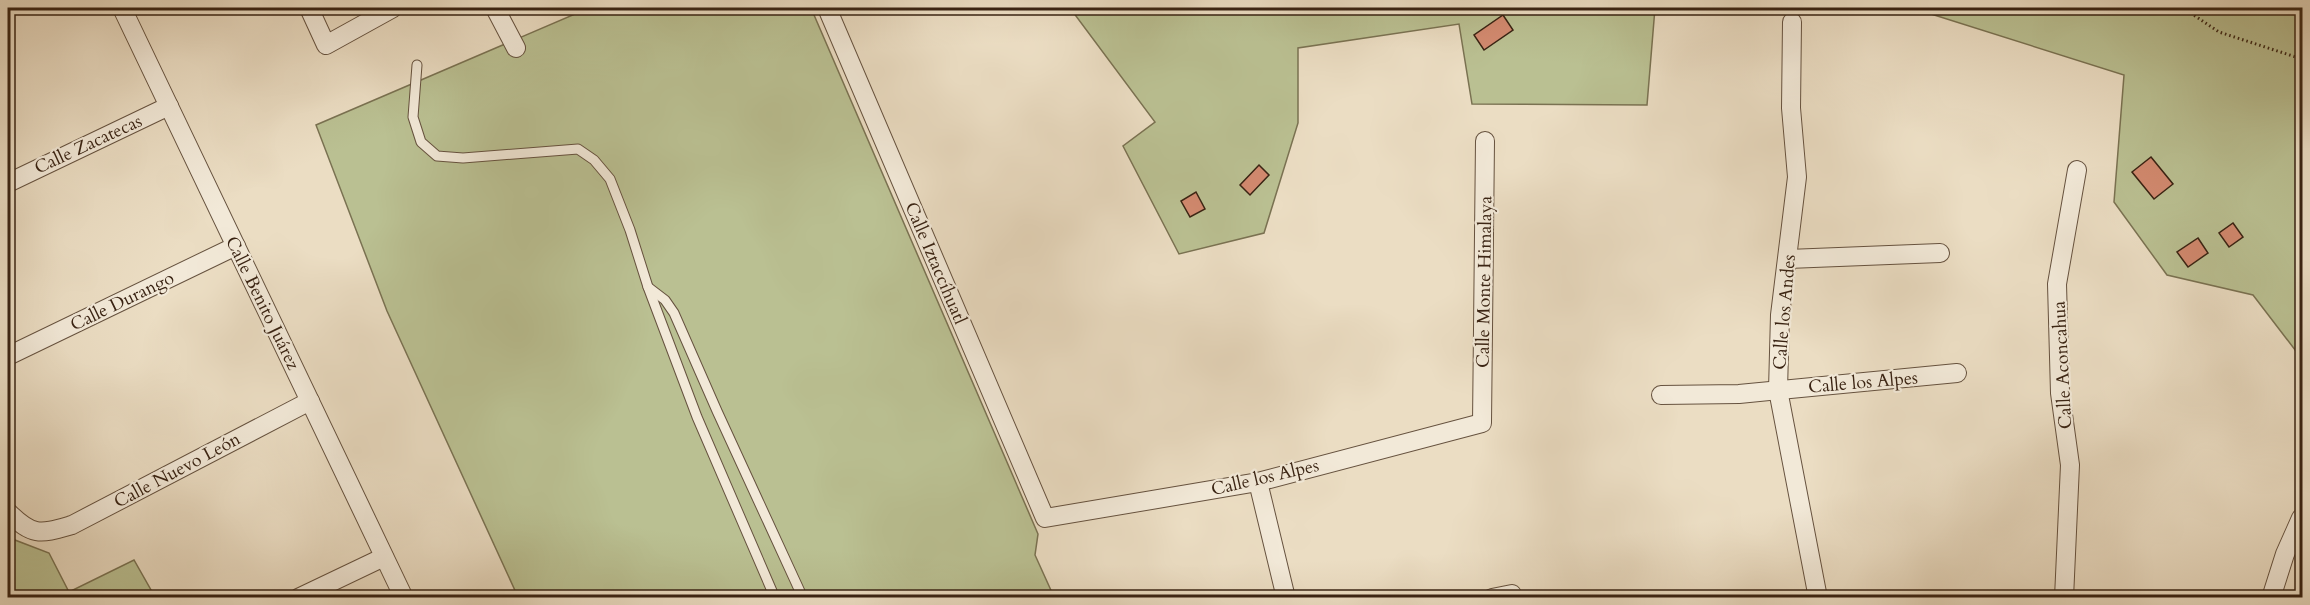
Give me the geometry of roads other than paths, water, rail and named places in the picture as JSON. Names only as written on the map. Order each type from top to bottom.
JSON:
[{"type":"street","name":"Calle Benito Juárez","points":[[122,8],[404,597]]},
{"type":"street","points":[[309,8],[326,45],[393,8]]},
{"type":"street","points":[[495,8],[516,48]]},
{"type":"street","name":"Calle Iztaccíhuatl","points":[[827,8],[1045,518]]},
{"type":"street","name":"Calle los Andes","points":[[1792,22],[1791,108],[1797,177],[1780,315],[1778,390],[1818,597]]},
{"type":"street","name":"Calle Zacatecas","points":[[8,183],[169,106]]},
{"type":"street","name":"Calle Monte Himalaya","points":[[1482,423],[1485,141]]},
{"type":"street","name":"Calle Aconcahua","points":[[2064,597],[2070,465],[2060,393],[2057,284],[2077,170]]},
{"type":"street","name":"Calle Durango","points":[[8,356],[236,246]]},
{"type":"street","points":[[1788,259],[1940,253]]},
{"type":"street","name":"Calle los Alpes","points":[[1661,395],[1739,394],[1958,373]]},
{"type":"street","name":"Calle Nuevo León","points":[[8,512],[21,526],[42,533],[72,525],[310,401]]},
{"type":"street","name":"Calle los Alpes","points":[[1045,518],[1258,482],[1482,423]]},
{"type":"street","points":[[1258,482],[1286,597]]},
{"type":"street","points":[[2271,597],[2285,554],[2301,518]]},
{"type":"street","points":[[298,597],[384,557]]},
{"type":"street","points":[[1492,597],[1512,594]]},
{"type":"lane","points":[[417,66],[412,117],[421,142],[437,156],[463,158],[578,149],[594,160],[610,179],[697,417],[775,597]]},
{"type":"lane","points":[[648,287],[665,300],[674,313],[802,597]]}]
